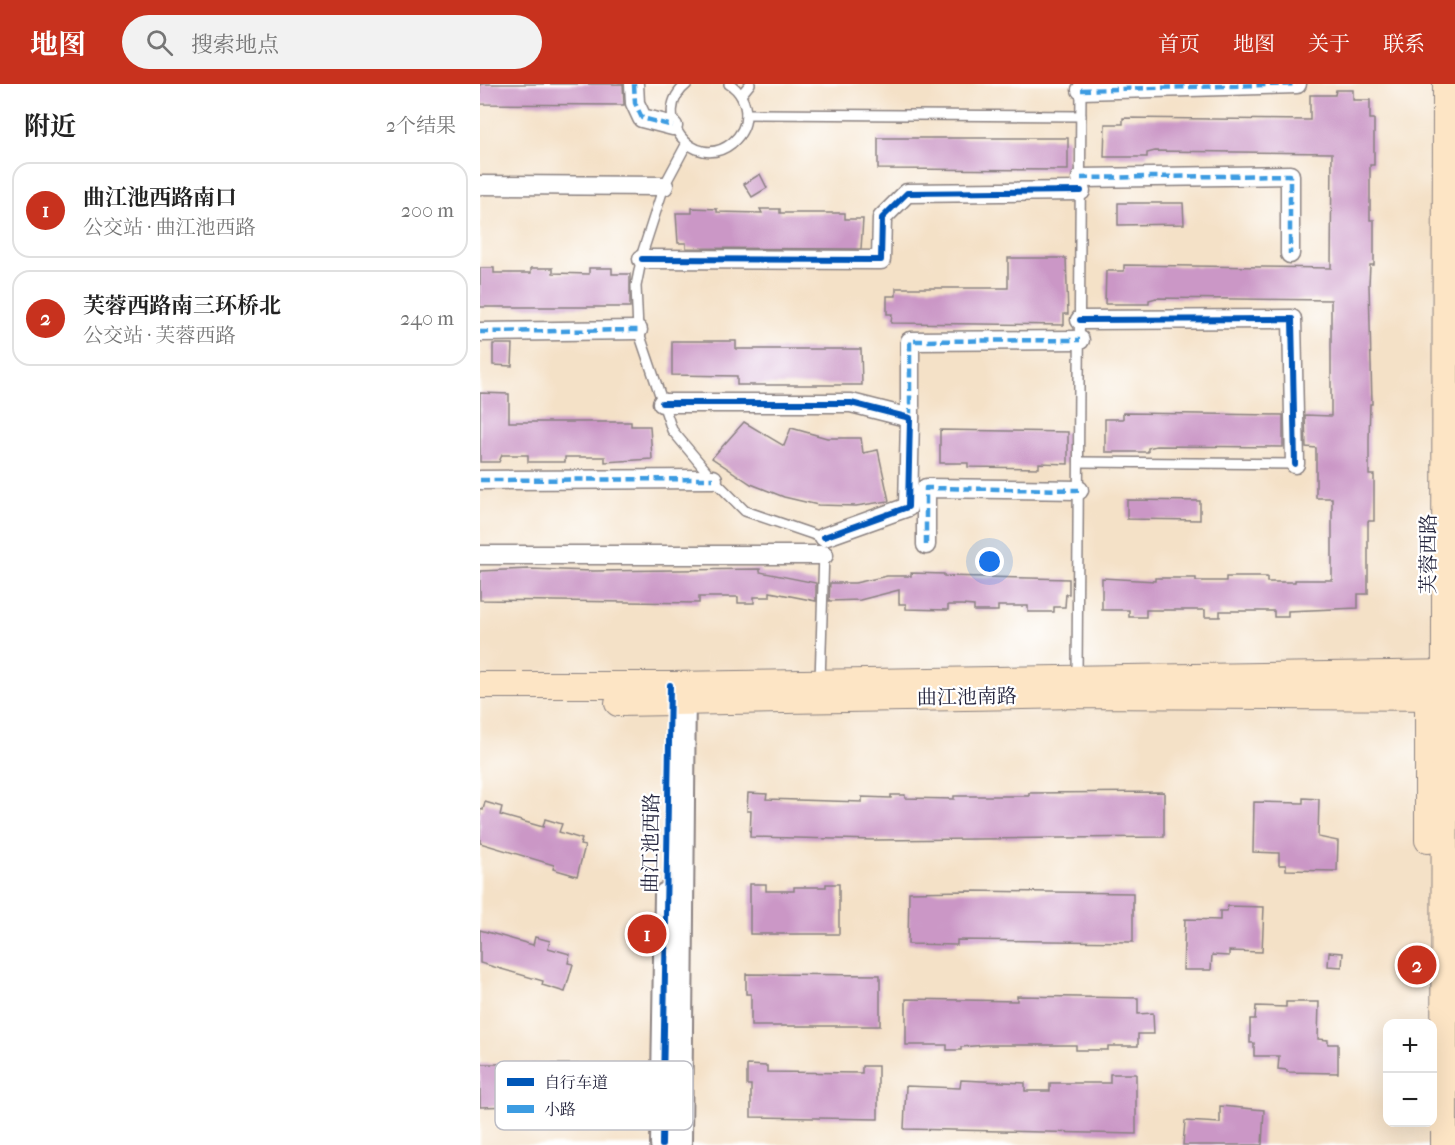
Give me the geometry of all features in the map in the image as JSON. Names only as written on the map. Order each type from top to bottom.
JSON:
[{"type":"main road","name":"芙蓉西路","points":[[1428,1019],[1443,685],[1429,84]]},
{"type":"main road","name":"芙蓉西路","points":[[1444,1145],[1443,685],[1446,84]]},
{"type":"main road","name":"曲江池南路","points":[[480,702],[677,694],[820,681],[1077,677],[1443,685]]},
{"type":"main road","name":"曲江池南路","points":[[480,685],[677,694],[1077,696],[1443,685]]},
{"type":"main road","points":[[1429,1127],[1429,1145]]},
{"type":"street","points":[[634,84],[635,103],[642,117],[673,126]]},
{"type":"street","points":[[1081,87],[1297,84]]},
{"type":"street","points":[[642,259],[880,260],[882,218],[907,193],[1290,175],[1290,254]]},
{"type":"street","points":[[480,185],[664,186]]},
{"type":"street","points":[[1080,320],[1292,320],[1295,464]]},
{"type":"street","points":[[480,332],[638,330]]},
{"type":"street","points":[[480,555],[824,546],[908,507],[910,341],[1080,340]]},
{"type":"street","points":[[662,403],[851,403],[910,418]]},
{"type":"street","points":[[480,480],[713,479]]},
{"type":"street","points":[[926,545],[926,488],[1079,490]]},
{"type":"street","name":"曲江池西路","points":[[665,1061],[677,694]]},
{"type":"street","name":"曲江池西路","points":[[677,694],[679,1061]]},
{"type":"street","name":"曲江池西路","points":[[662,1130],[662,1145]]},
{"type":"street","name":"曲江池西路","points":[[680,1130],[680,1145]]},
{"type":"lane","points":[[687,84],[676,95],[672,106],[673,126],[686,144],[699,150],[712,152],[727,147],[741,133],[746,114],[741,96],[729,84]]},
{"type":"lane","points":[[741,96],[750,84]]},
{"type":"lane","points":[[1077,677],[1081,87]]},
{"type":"lane","points":[[746,114],[1081,116]]},
{"type":"lane","points":[[686,144],[664,186],[642,259],[636,286],[638,330],[672,430],[713,479],[745,511],[824,546],[820,681]]},
{"type":"lane","points":[[1079,462],[1295,464]]},
{"type":"building","points":[[480,84],[623,84],[624,105],[480,104]]},
{"type":"building","points":[[1336,90],[1353,90],[1353,100],[1370,100],[1370,119],[1374,119],[1374,165],[1370,165],[1370,220],[1374,220],[1374,265],[1370,265],[1369,284],[1372,404],[1370,404],[1369,475],[1374,475],[1374,521],[1368,521],[1368,594],[1358,594],[1358,608],[1288,611],[1288,617],[1274,617],[1274,611],[1220,611],[1220,617],[1205,617],[1205,610],[1146,610],[1146,617],[1129,617],[1129,610],[1102,610],[1102,578],[1155,581],[1155,578],[1196,578],[1196,581],[1226,581],[1226,577],[1267,577],[1267,582],[1332,580],[1332,498],[1316,498],[1316,448],[1306,447],[1305,415],[1331,416],[1331,300],[1156,298],[1149,300],[1149,304],[1105,304],[1106,271],[1124,271],[1124,265],[1331,268],[1332,153],[1155,151],[1147,153],[1147,157],[1104,157],[1105,124],[1123,124],[1123,118],[1310,120],[1310,95],[1335,95]]},
{"type":"building","points":[[878,138],[1068,138],[1068,170],[878,169]]},
{"type":"building","points":[[760,174],[767,188],[752,197],[744,184]]},
{"type":"building","points":[[1118,203],[1183,203],[1184,224],[1118,225]]},
{"type":"building","points":[[692,208],[717,209],[717,212],[762,213],[760,209],[780,209],[780,213],[845,213],[845,219],[863,219],[861,249],[686,248],[686,243],[678,243],[676,213],[692,213]]},
{"type":"building","points":[[1008,258],[1066,258],[1068,314],[1064,314],[1064,325],[891,323],[892,314],[887,314],[887,296],[896,296],[896,288],[1008,288]]},
{"type":"building","points":[[480,268],[494,268],[494,273],[531,273],[531,268],[553,268],[553,273],[589,274],[589,268],[612,268],[612,274],[630,274],[630,307],[480,307]]},
{"type":"building","points":[[672,341],[736,341],[736,349],[861,349],[862,385],[737,385],[737,376],[672,375]]},
{"type":"building","points":[[493,344],[513,344],[512,366],[493,365]]},
{"type":"building","points":[[480,393],[509,394],[509,422],[631,422],[631,426],[650,426],[652,459],[605,462],[605,457],[565,457],[565,462],[528,462],[528,455],[502,455],[499,462],[480,462]]},
{"type":"building","points":[[1123,413],[1283,415],[1283,447],[1156,446],[1148,448],[1148,452],[1105,452],[1105,419],[1123,419]]},
{"type":"building","points":[[744,422],[784,446],[791,428],[827,438],[861,438],[863,453],[878,450],[889,501],[856,506],[818,505],[784,497],[751,484],[712,458]]},
{"type":"building","points":[[940,430],[1068,432],[1068,464],[1039,463],[1039,468],[968,467],[968,463],[940,463]]},
{"type":"building","points":[[1127,500],[1200,501],[1200,520],[1127,519]]},
{"type":"building","points":[[529,569],[593,571],[760,569],[760,572],[816,583],[816,601],[770,592],[770,597],[754,597],[754,603],[738,603],[738,597],[699,597],[699,603],[480,600],[480,571]]},
{"type":"building","points":[[911,573],[1069,579],[1069,594],[1066,594],[1065,607],[1054,607],[1054,612],[1028,612],[1028,606],[998,606],[998,611],[974,611],[974,606],[962,605],[948,605],[948,610],[906,609],[906,604],[899,604],[899,590],[860,600],[829,601],[830,583],[855,583],[887,576],[911,576]]},
{"type":"building","points":[[1164,792],[1164,837],[876,840],[750,837],[751,811],[747,811],[748,793],[767,794],[766,799],[862,802],[862,797],[891,798],[891,795],[905,795],[905,798],[954,799],[954,796],[1029,796],[1029,793]]},
{"type":"building","points":[[1303,798],[1319,799],[1318,837],[1338,841],[1337,871],[1286,870],[1286,865],[1279,865],[1279,853],[1253,852],[1254,802],[1303,803]]},
{"type":"building","points":[[485,802],[502,807],[500,815],[543,827],[545,819],[562,824],[559,832],[582,839],[580,845],[585,846],[577,876],[553,869],[554,865],[480,843],[480,809],[483,810]]},
{"type":"building","points":[[750,884],[766,884],[766,891],[794,891],[794,887],[826,887],[826,884],[839,884],[839,934],[750,934]]},
{"type":"building","points":[[909,892],[1133,893],[1133,942],[957,940],[957,945],[908,944]]},
{"type":"building","points":[[1228,906],[1264,907],[1262,952],[1229,951],[1229,956],[1212,955],[1211,970],[1183,970],[1185,919],[1220,920],[1220,911],[1227,911]]},
{"type":"building","points":[[480,930],[533,945],[535,937],[550,941],[548,948],[570,954],[568,963],[573,964],[565,992],[542,985],[543,981],[480,963]]},
{"type":"building","points":[[1329,952],[1343,953],[1342,967],[1328,966]]},
{"type":"building","points":[[746,974],[880,975],[880,1026],[751,1026],[751,994],[746,994]]},
{"type":"building","points":[[1017,996],[1138,998],[1138,1014],[1153,1013],[1154,1034],[1138,1034],[1138,1046],[1108,1046],[1108,1050],[1076,1050],[1076,1045],[986,1045],[947,1050],[947,1045],[906,1045],[906,999],[1017,1001]]},
{"type":"building","points":[[1286,1002],[1319,1002],[1318,1039],[1328,1040],[1328,1044],[1338,1044],[1338,1073],[1287,1072],[1287,1070],[1278,1069],[1279,1056],[1254,1056],[1254,1043],[1250,1043],[1250,1019],[1255,1019],[1256,1006],[1286,1007]]},
{"type":"building","points":[[480,1064],[495,1064],[495,1107],[480,1107]]},
{"type":"building","points":[[747,1065],[767,1066],[767,1072],[862,1073],[862,1066],[878,1066],[878,1119],[751,1117],[751,1085],[747,1085]]},
{"type":"building","points":[[1110,1074],[1136,1074],[1136,1134],[904,1129],[906,1086],[960,1088],[961,1080],[1025,1083],[1025,1091],[1050,1091],[1050,1083],[1110,1083]]},
{"type":"building","points":[[1220,1106],[1264,1110],[1262,1145],[1183,1145],[1185,1121],[1220,1123]]},
{"type":"marked path","points":[[634,84],[635,103],[642,118],[673,126]]},
{"type":"marked path","points":[[1081,90],[1297,84]]},
{"type":"marked path","points":[[1081,178],[1290,175],[1290,254]]},
{"type":"marked path","points":[[480,332],[638,330]]},
{"type":"marked path","points":[[910,418],[910,341],[1080,340]]},
{"type":"marked path","points":[[480,480],[713,479]]},
{"type":"marked path","points":[[926,545],[926,488],[1079,490]]},
{"type":"cycle path","points":[[642,259],[881,260],[882,218],[907,193],[1081,191]]},
{"type":"cycle path","points":[[1080,320],[1292,319],[1295,464]]},
{"type":"cycle path","points":[[662,403],[851,403],[910,418],[908,507],[824,537]]},
{"type":"cycle path","points":[[663,1061],[670,685]]},
{"type":"cycle path","points":[[662,1130],[662,1145]]},
{"type":"place","name":"曲江池西路南口","points":[[647,934]]},
{"type":"place","name":"芙蓉西路南三环桥北","points":[[1417,965]]}]
